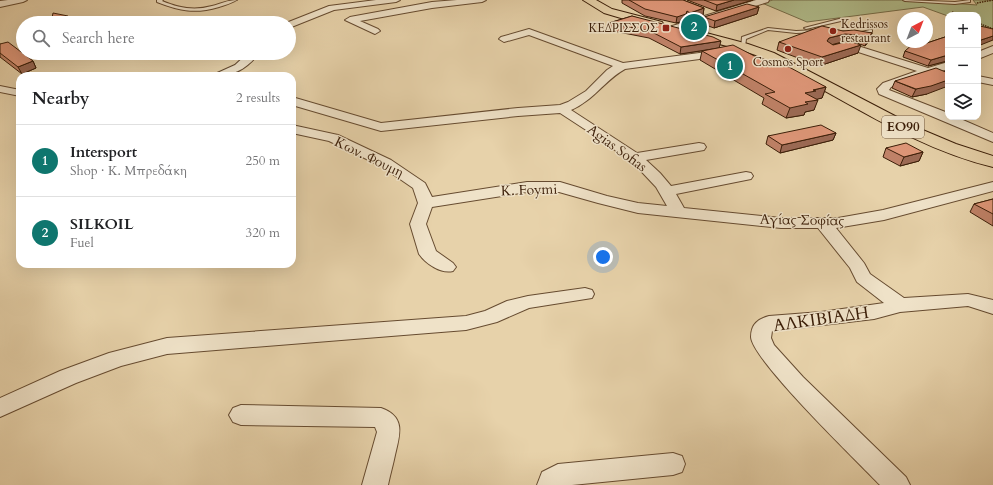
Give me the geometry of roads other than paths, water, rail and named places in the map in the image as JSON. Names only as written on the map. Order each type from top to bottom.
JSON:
[{"type":"main road","name":"ΕΟ90","points":[[588,0],[608,11],[743,47],[769,56],[912,132],[950,148],[993,162]]},
{"type":"street","points":[[0,4],[23,0]]},
{"type":"street","points":[[296,22],[332,8],[396,0]]},
{"type":"street","points":[[414,0],[432,5]]},
{"type":"street","points":[[375,31],[350,20],[432,5],[482,0]]},
{"type":"street","points":[[672,29],[766,0]]},
{"type":"street","points":[[701,10],[714,16]]},
{"type":"street","points":[[504,39],[529,32],[622,66]]},
{"type":"street","points":[[831,49],[842,46],[851,46],[927,72],[945,75]]},
{"type":"street","points":[[296,101],[381,127],[518,112],[562,109],[572,105],[590,93],[611,72],[622,66],[707,55],[743,47]]},
{"type":"street","points":[[981,55],[993,49]]},
{"type":"street","points":[[981,57],[993,59]]},
{"type":"street","points":[[228,72],[239,67],[246,60]]},
{"type":"street","points":[[945,66],[887,85],[883,89],[883,92],[993,138]]},
{"type":"street","points":[[981,80],[993,82]]},
{"type":"street","points":[[0,89],[16,92]]},
{"type":"street","name":"Agias Sofias","points":[[562,109],[635,158],[655,176],[667,191],[678,212]]},
{"type":"street","name":"Κων. Φουμη","points":[[296,130],[332,138],[359,149],[386,163],[420,186],[426,203]]},
{"type":"street","points":[[635,158],[699,147]]},
{"type":"street","points":[[667,191],[746,176]]},
{"type":"street","name":"Αγίας Σοφίας","points":[[678,212],[781,223],[838,223],[884,215],[993,186]]},
{"type":"street","name":"K. Foymi","points":[[426,203],[527,187],[560,187],[603,200],[638,208],[678,212]]},
{"type":"street","points":[[426,203],[418,224],[425,246],[428,254],[447,267]]},
{"type":"street","points":[[823,223],[858,267],[863,278],[900,305]]},
{"type":"street","points":[[0,408],[62,380],[116,359],[167,346],[466,323],[490,317],[514,306],[528,302],[585,294]]},
{"type":"street","name":"ΑΛΚΙΒΙΑΔΗ","points":[[897,485],[795,383],[766,349],[760,338],[762,328],[769,323],[822,319],[874,312],[900,305],[968,300],[993,308]]},
{"type":"street","points":[[241,415],[381,418],[387,424],[389,432],[376,485]]},
{"type":"street","points":[[550,485],[551,480],[558,475],[673,464]]},
{"type":"lane","points":[[161,0],[158,1],[190,12],[200,11],[235,0]]},
{"type":"lane","points":[[905,0],[955,3],[968,1]]},
{"type":"lane","points":[[960,0],[968,1]]},
{"type":"lane","points":[[806,28],[839,20]]},
{"type":"lane","points":[[743,47],[744,38],[768,29],[785,27],[806,28],[825,33]]},
{"type":"lane","points":[[768,29],[796,32],[815,31]]},
{"type":"lane","points":[[847,36],[870,31]]},
{"type":"place","name":"SILKOIL","points":[[694,27]]},
{"type":"place","name":"ΚΕΔΡΙΣΣΟΣ","points":[[666,28]]},
{"type":"place","name":"Kedrissos restaurant","points":[[833,31]]},
{"type":"place","name":"Cosmos Sport","points":[[788,49]]},
{"type":"place","name":"Intersport","points":[[730,66]]}]
